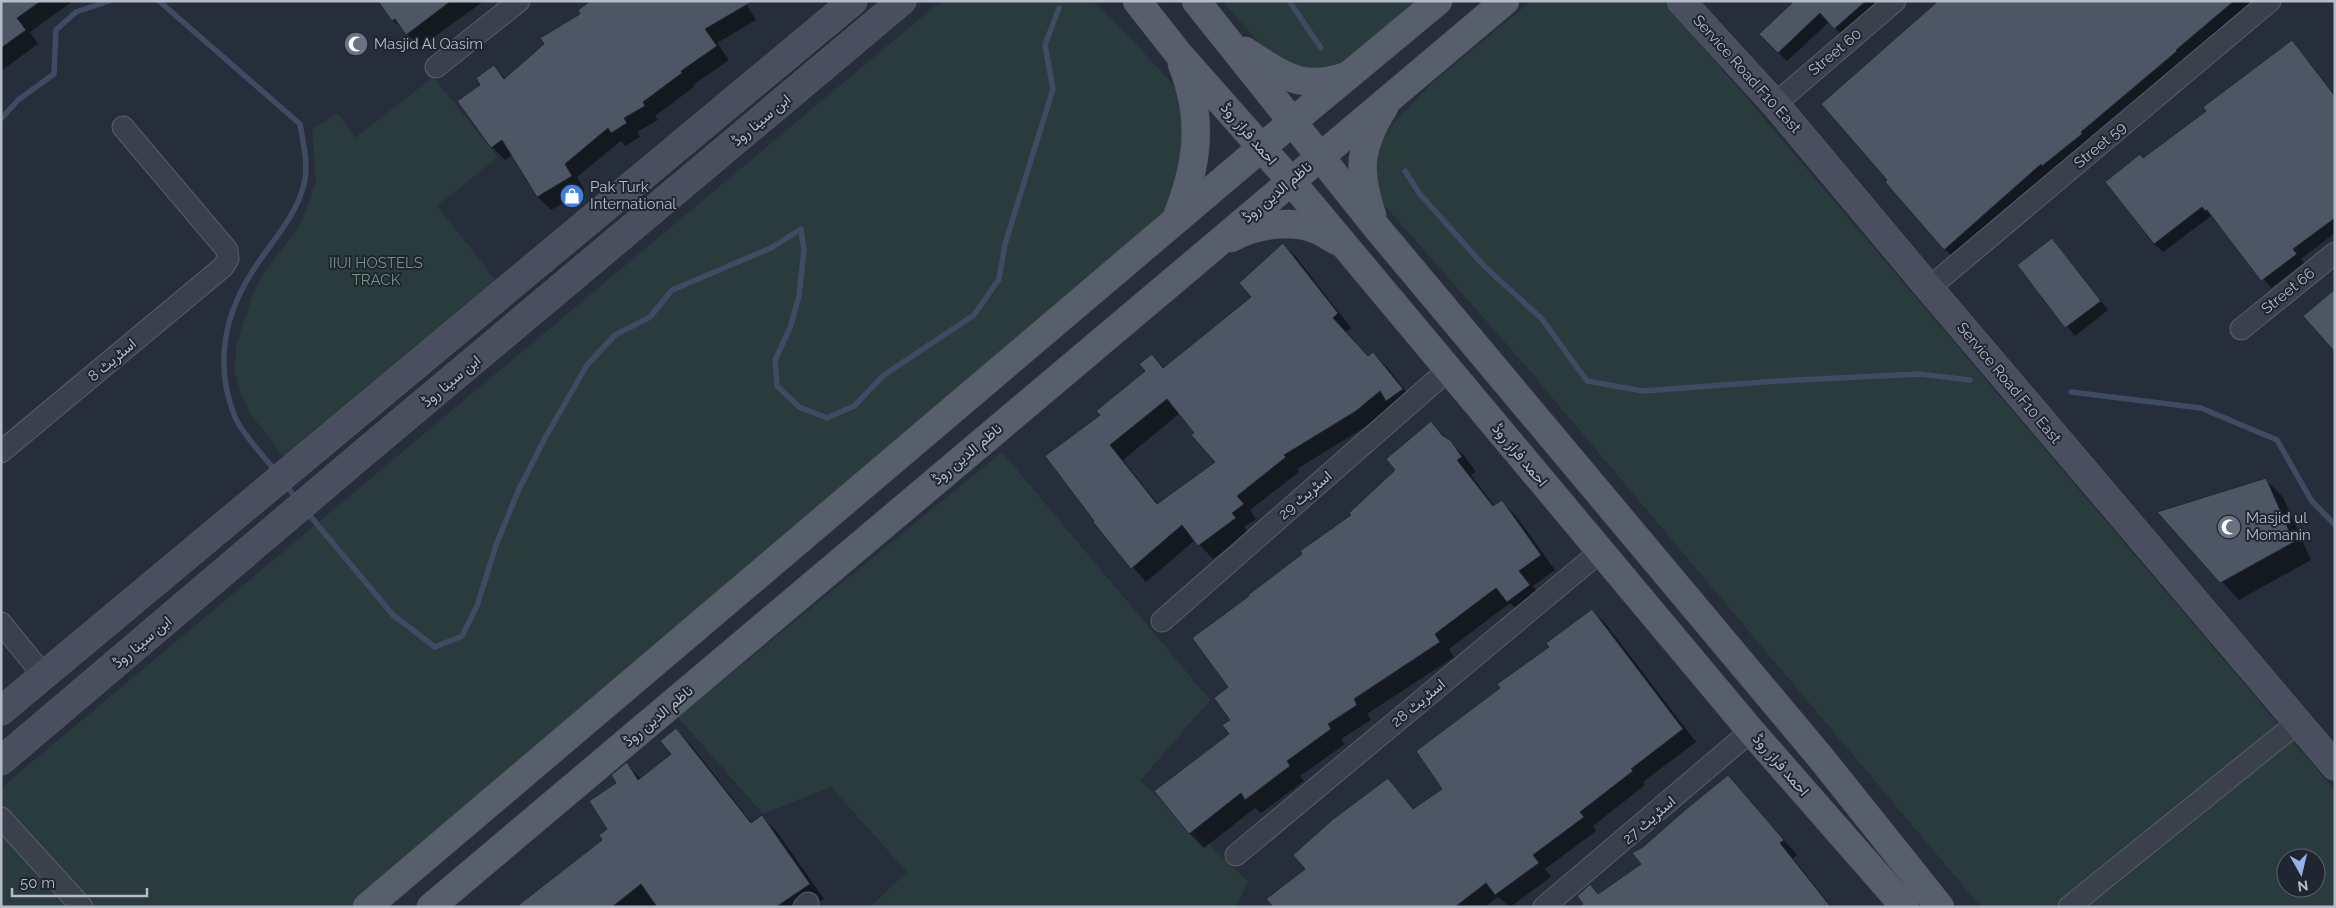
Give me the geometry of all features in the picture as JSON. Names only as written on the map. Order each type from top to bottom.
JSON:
[{"type":"main road","points":[[1,711],[853,1]]},
{"type":"main road","name":"ابن سینا روڈ","points":[[1,761],[360,456],[524,321],[902,1]]},
{"type":"main road","name":"احمد فراز روڈ","points":[[1137,1],[1177,52],[1290,180],[1900,905]]},
{"type":"main road","points":[[1196,1],[1377,228],[1821,758],[1940,907]]},
{"type":"main road","points":[[367,907],[1292,122],[1438,1]]},
{"type":"main road","name":"ناظم الدین روڈ","points":[[431,907],[1504,1]]},
{"type":"main road","name":"Service Road F10 East","points":[[1681,1],[1775,104],[2296,722],[2331,755]]},
{"type":"main road","points":[[1227,39],[1280,73],[1300,82],[1326,83],[1351,74]]},
{"type":"main road","points":[[1174,222],[1188,189],[1196,155],[1196,119],[1190,84],[1177,52]]},
{"type":"main road","points":[[1377,228],[1364,189],[1362,160],[1371,128],[1389,97]]},
{"type":"main road","points":[[1204,253],[1244,231],[1280,223],[1313,228],[1345,246]]},
{"type":"main road","points":[[503,294],[524,321]]},
{"type":"street","points":[[436,68],[519,1]]},
{"type":"street","name":"Street 60","points":[[1775,104],[1895,1]]},
{"type":"street","name":"Street 59","points":[[1929,288],[2270,1]]},
{"type":"street","name":"اسٹریٹ 8","points":[[1,452],[223,267],[228,259],[227,250],[123,127]]},
{"type":"street","name":"Street 66","points":[[2241,329],[2335,253]]},
{"type":"street","name":"اسٹریٹ 29","points":[[1162,621],[1448,369]]},
{"type":"street","name":"اسٹریٹ 28","points":[[1236,855],[1601,551]]},
{"type":"street","points":[[1,623],[44,676]]},
{"type":"street","points":[[2069,907],[2296,722]]},
{"type":"street","name":"اسٹریٹ 27","points":[[1544,907],[1752,731]]},
{"type":"street","points":[[1,818],[82,907]]},
{"type":"green space","points":[[941,1],[1092,1],[1134,42],[1182,95],[1189,159],[1172,210],[352,907],[93,907],[1,803],[1,788]]},
{"type":"green space","points":[[1222,1],[1418,1],[1324,76],[1309,73],[1266,50]]},
{"type":"green space","points":[[1531,1],[1664,1],[2335,791],[2335,907],[1981,907],[1524,364],[1380,200],[1369,165],[1392,125],[1431,84]]},
{"type":"green space","name":"IIUI HOSTELS TRACK","points":[[433,77],[498,157],[437,206],[499,284],[287,461],[249,412],[240,391],[235,372],[236,346],[251,299],[263,274],[302,222],[316,181],[312,129],[338,113],[355,138]]},
{"type":"green space","points":[[1002,452],[1210,700],[1140,781],[1248,881],[1236,907],[870,907],[907,872],[831,787],[763,814],[678,717]]},
{"type":"green space","points":[[1,834],[67,907],[1,907]]},
{"type":"building","points":[[1,1],[41,1],[17,18],[26,30],[1,48]]},
{"type":"building","points":[[378,1],[451,1],[406,35],[395,19],[392,21]]},
{"type":"building","points":[[590,1],[753,1],[705,29],[717,46],[681,71],[682,73],[643,102],[645,106],[624,118],[627,123],[611,133],[608,128],[565,164],[572,176],[537,197],[502,140],[491,148],[457,101],[480,85],[476,78],[494,65],[504,79],[544,44],[540,38],[580,14],[578,10]]},
{"type":"building","points":[[1794,1],[1866,1],[1834,29],[1820,13],[1778,53],[1759,34]]},
{"type":"building","points":[[1938,1],[2234,1],[2081,132],[2082,134],[2042,166],[2041,164],[1944,250],[1885,182],[1887,180],[1821,104]]},
{"type":"building","points":[[2292,40],[2335,96],[2335,218],[2293,249],[2297,254],[2261,281],[2207,210],[2205,211],[2202,207],[2154,244],[2105,182],[2140,154],[2143,158],[2206,111],[2203,107]]},
{"type":"building","points":[[2052,238],[2101,301],[2065,328],[2017,265]]},
{"type":"building","points":[[1283,243],[1338,313],[1333,318],[1368,356],[1373,352],[1403,389],[1386,401],[1380,391],[1356,411],[1284,455],[1286,457],[1237,496],[1244,504],[1232,513],[1236,518],[1198,546],[1182,525],[1131,569],[1093,522],[1045,456],[1100,415],[1096,411],[1145,371],[1139,364],[1152,354],[1163,368],[1251,297],[1239,283]],"holes":[[[1167,399],[1194,433],[1191,435],[1215,462],[1157,504],[1110,445]]]},
{"type":"building","points":[[2335,289],[2335,352],[2303,316]]},
{"type":"building","points":[[1431,421],[1442,435],[1451,441],[1462,457],[1457,460],[1493,506],[1502,500],[1541,555],[1519,571],[1530,585],[1507,602],[1496,588],[1435,634],[1440,642],[1354,699],[1357,705],[1328,724],[1331,729],[1287,761],[1290,766],[1245,800],[1241,793],[1189,834],[1154,791],[1229,734],[1222,725],[1230,720],[1214,698],[1228,687],[1192,638],[1302,554],[1300,551],[1351,515],[1349,513],[1395,470],[1386,459]]},
{"type":"building","name":"Masjid ul Momanin","points":[[2266,478],[2294,542],[2220,583],[2157,512]]},
{"type":"building","points":[[1592,609],[1683,729],[1580,812],[1584,817],[1533,855],[1539,863],[1495,895],[1486,883],[1455,907],[1273,907],[1266,899],[1305,869],[1293,855],[1332,820],[1388,778],[1413,809],[1442,789],[1416,751],[1500,688],[1497,684],[1549,647],[1546,643]]},
{"type":"building","points":[[676,728],[751,823],[762,815],[810,884],[776,907],[657,907],[641,884],[612,907],[516,907],[602,840],[599,835],[607,829],[589,801],[616,783],[611,775],[627,762],[638,780],[671,754],[660,741]]},
{"type":"building","points":[[1728,775],[1784,840],[1780,843],[1831,907],[1578,907],[1583,904],[1577,896],[1590,884],[1598,894],[1641,864],[1632,853],[1643,847]]},
{"type":"waterway","points":[[1,119],[18,100],[54,74],[56,30],[76,12],[109,1]]},
{"type":"waterway","points":[[159,1],[300,124],[306,170],[301,195],[291,216],[258,263],[237,299],[230,318],[224,357],[228,397],[235,417],[248,437],[276,472]]},
{"type":"waterway","points":[[1289,1],[1321,48]]},
{"type":"waterway","points":[[306,511],[393,615],[435,647],[462,636],[477,606],[496,545],[519,489],[545,438],[587,365],[615,335],[650,317],[672,290],[771,248],[801,229],[804,250],[799,296],[790,328],[775,360],[777,386],[799,407],[827,418],[854,406],[884,375],[974,315],[999,279],[1005,244],[1053,89],[1045,45],[1059,8]]},
{"type":"waterway","points":[[1405,171],[1419,193],[1484,266],[1542,319],[1587,381],[1643,391],[1777,381],[1919,374],[1970,380]]},
{"type":"waterway","points":[[2071,392],[2201,408],[2277,440],[2311,500],[2335,525]]},
{"type":"waterway","points":[[285,483],[297,500]]},
{"type":"place","name":"Masjid Al Qasim","points":[[356,44]]},
{"type":"place","name":"Pak Turk International","points":[[572,196]]},
{"type":"place","name":"Masjid ul Momanin","points":[[2229,527]]}]
